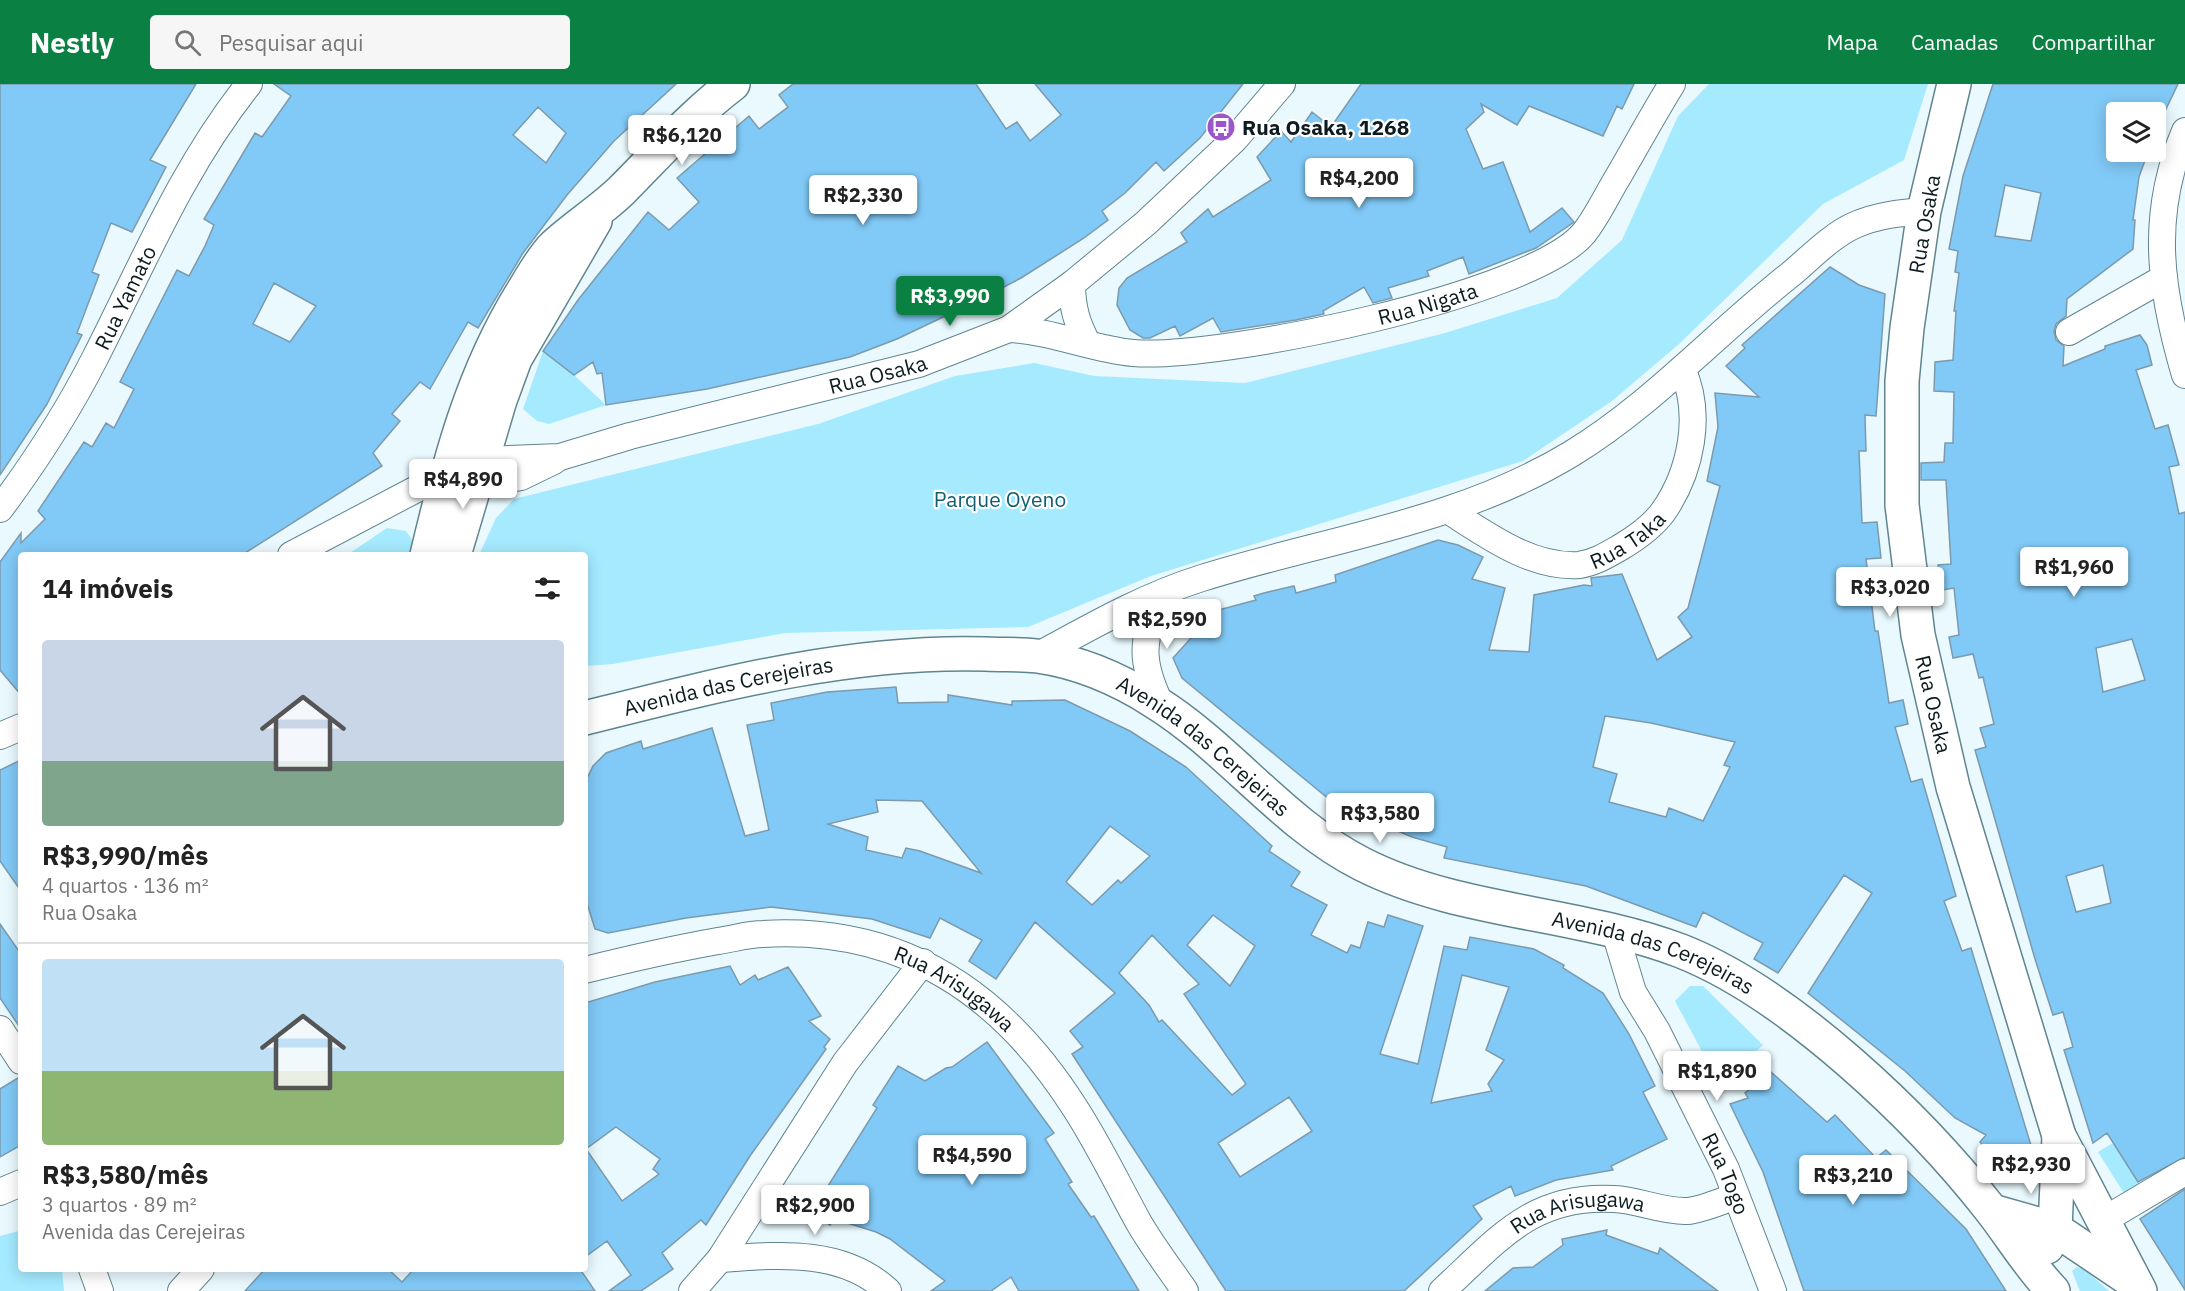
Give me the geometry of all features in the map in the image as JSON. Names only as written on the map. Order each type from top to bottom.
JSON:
[{"type":"main road","points":[[427,552],[515,359],[600,212],[711,101],[733,84]]},
{"type":"main road","name":"Rua Osaka","points":[[1954,84],[1924,211],[1907,327],[1900,450],[1902,505],[1918,635],[1953,787],[2059,1136]]},
{"type":"main road","points":[[454,552],[460,478]]},
{"type":"main road","name":"Avenida das Cerejeiras","points":[[588,717],[738,680],[826,664],[942,653],[1037,656],[1111,676],[1161,705],[1281,807],[1338,850],[1363,865],[1460,897],[1614,929],[1683,952],[1740,980],[1808,1028],[1870,1081],[1935,1145],[1992,1210],[2048,1288]]},
{"type":"main road","points":[[2059,1136],[2136,1286]]},
{"type":"main road","points":[[2048,1288],[2044,1261],[2055,1229],[2059,1136]]},
{"type":"main road","points":[[1992,1210],[2055,1229],[2136,1286]]},
{"type":"street","name":"Rua Yamato","points":[[0,510],[52,433],[94,360],[187,173],[203,146],[249,84]]},
{"type":"street","name":"Rua Osaka","points":[[460,478],[560,457],[630,436],[919,364],[1009,329],[1072,284],[1146,224],[1235,139],[1282,84]]},
{"type":"street","name":"Rua Nigata","points":[[1009,329],[1035,330],[1134,353],[1180,353],[1283,338],[1366,321],[1468,291],[1548,261],[1583,234],[1672,84]]},
{"type":"street","points":[[2185,131],[2167,188],[2160,236],[2168,319],[2185,375]]},
{"type":"street","points":[[1037,656],[1125,609],[1200,578],[1449,511],[1527,478],[1599,436],[1682,369],[1730,323],[1852,226],[1883,214],[1924,211]]},
{"type":"street","points":[[2069,332],[2164,278]]},
{"type":"street","points":[[1072,284],[1072,303],[1088,344]]},
{"type":"street","name":"Rua Taka","points":[[1449,511],[1500,543],[1539,560],[1578,565],[1600,559],[1625,544],[1649,528],[1662,514],[1679,486],[1689,448],[1694,415],[1691,388],[1682,369]]},
{"type":"street","points":[[298,552],[460,478]]},
{"type":"street","points":[[1160,595],[1149,623],[1144,653],[1148,679],[1161,705]]},
{"type":"street","points":[[0,736],[18,728]]},
{"type":"street","name":"Rua Togo","points":[[1614,929],[1633,992],[1698,1112],[1736,1196],[1773,1291]]},
{"type":"street","name":"Rua Arisugawa","points":[[588,969],[673,949],[762,933],[856,940],[923,962],[960,982],[993,1008],[1031,1049],[1075,1108],[1141,1226],[1185,1291]]},
{"type":"street","points":[[692,1291],[720,1259],[845,1063],[923,962]]},
{"type":"street","points":[[0,1029],[18,1056]]},
{"type":"street","points":[[2104,1220],[2185,1172]]},
{"type":"street","points":[[0,1192],[18,1184]]},
{"type":"street","name":"Rua Arisugawa","points":[[1442,1291],[1511,1229],[1534,1212],[1559,1203],[1615,1199],[1688,1211],[1736,1196]]},
{"type":"street","points":[[720,1259],[772,1254],[811,1257],[848,1265],[875,1279],[888,1291]]},
{"type":"street","points":[[93,1272],[100,1291]]},
{"type":"street","points":[[180,1291],[198,1272]]},
{"type":"green space","name":"Parque Oyeno","points":[[1709,84],[1928,84],[1904,160],[1823,204],[1679,344],[1612,401],[1523,461],[1151,576],[1028,627],[785,633],[613,664],[588,666],[588,552],[480,552],[496,518],[514,499],[818,424],[955,376],[1034,363],[1094,376],[1245,383],[1445,333],[1557,298],[1622,240],[1678,116]]},
{"type":"green space","points":[[543,351],[574,375],[606,405],[549,424],[537,421],[523,409]]},
{"type":"green space","points":[[387,528],[406,531],[417,547],[416,552],[351,552]]},
{"type":"green space","points":[[1690,986],[1703,986],[1763,1045],[1720,1085],[1675,1001]]},
{"type":"green space","points":[[2113,1143],[2142,1189],[2127,1198],[2098,1152]]},
{"type":"green space","points":[[18,1231],[18,1272],[62,1272],[64,1291],[0,1291],[0,1236]]},
{"type":"green space","points":[[2077,1267],[2085,1270],[2109,1291],[2080,1291],[2072,1271]]},
{"type":"building","points":[[0,84],[196,84],[150,160],[166,167],[132,232],[111,223],[92,272],[99,275],[77,333],[82,335],[47,404],[0,475]]},
{"type":"building","points":[[274,84],[676,84],[614,141],[567,195],[523,253],[478,328],[468,322],[430,389],[420,382],[392,414],[400,421],[373,453],[382,466],[247,552],[18,552],[18,691],[0,670],[0,562],[21,533],[21,543],[45,519],[38,511],[84,442],[92,447],[106,423],[114,428],[134,389],[120,382],[177,270],[189,276],[205,246],[214,225],[204,219],[255,133],[262,137],[291,96]],"holes":[[[538,107],[566,133],[546,163],[513,135]],[[274,283],[316,306],[290,342],[253,324]]]},
{"type":"building","points":[[793,84],[976,84],[1006,129],[1017,122],[1030,141],[1061,115],[1035,84],[1243,84],[1200,138],[1164,171],[1156,162],[1125,193],[1102,211],[1108,220],[1021,278],[983,298],[897,339],[850,357],[707,389],[606,405],[602,373],[597,374],[593,362],[574,375],[543,351],[578,300],[648,212],[669,230],[699,202],[677,178],[749,116],[759,129],[788,107],[779,95]]},
{"type":"building","points":[[1361,84],[1634,84],[1622,109],[1617,106],[1603,136],[1529,106],[1517,125],[1481,104],[1484,112],[1466,129],[1483,169],[1503,162],[1530,232],[1562,208],[1574,222],[1536,248],[1469,274],[1463,257],[1427,271],[1429,276],[1388,288],[1392,298],[1373,303],[1364,287],[1323,311],[1324,314],[1296,320],[1221,332],[1213,318],[1180,336],[1175,326],[1150,338],[1143,338],[1130,330],[1117,305],[1119,288],[1127,278],[1187,242],[1181,233],[1208,209],[1213,217],[1271,180],[1257,157],[1281,131],[1291,142],[1312,112],[1331,127]]},
{"type":"building","points":[[1993,84],[2178,84],[2166,109],[2166,102],[2106,102],[2106,162],[2144,162],[2139,177],[2133,220],[2135,220],[2133,249],[2067,299],[2066,316],[2056,324],[2054,331],[2056,340],[2064,346],[2063,366],[2105,349],[2105,346],[2140,335],[2147,345],[2152,365],[2136,370],[2155,429],[2168,425],[2179,465],[2169,467],[2179,514],[2185,512],[2185,1157],[2138,1182],[2107,1133],[2093,1143],[2064,1050],[2073,1047],[2063,1012],[2053,1015],[1975,750],[1986,747],[1980,728],[1994,724],[1983,677],[1979,678],[1973,654],[1953,658],[1949,637],[1959,635],[1954,588],[1942,590],[1938,565],[1951,564],[1946,480],[1921,480],[1921,463],[1944,462],[1945,443],[1953,443],[1954,392],[1934,391],[1935,362],[1953,360],[1956,311],[1954,311],[1959,273],[1955,272],[1958,251],[1949,249],[1963,176]],"holes":[[[2005,185],[2041,193],[2031,241],[1995,236]],[[2132,639],[2145,680],[2103,692],[2096,648]],[[2103,865],[2111,903],[2076,912],[2066,876]]]},
{"type":"building","points":[[1830,267],[1859,285],[1885,294],[1876,416],[1865,415],[1866,451],[1859,451],[1862,523],[1877,522],[1881,558],[1866,559],[1875,631],[1878,631],[1889,703],[1903,700],[1908,724],[1895,727],[1911,782],[1922,779],[1956,896],[1944,901],[1962,951],[1971,948],[2033,1152],[2007,1170],[1980,1142],[1986,1135],[1955,1118],[1905,1071],[1808,993],[1872,893],[1844,875],[1778,973],[1754,959],[1763,943],[1703,912],[1696,927],[1586,886],[1444,858],[1447,847],[1412,837],[1384,825],[1381,834],[1336,805],[1182,678],[1173,658],[1193,636],[1190,632],[1213,621],[1211,612],[1256,600],[1254,596],[1264,593],[1294,586],[1296,593],[1336,582],[1335,575],[1438,540],[1458,545],[1483,557],[1472,579],[1505,588],[1489,650],[1529,652],[1534,595],[1584,585],[1592,586],[1591,578],[1622,574],[1657,660],[1692,637],[1678,617],[1688,608],[1720,486],[1707,481],[1718,427],[1715,393],[1759,397],[1726,366],[1745,348],[1742,345]],"holes":[[[1605,716],[1651,723],[1735,742],[1724,765],[1730,767],[1703,821],[1669,808],[1666,817],[1609,802],[1617,774],[1593,767]]]},
{"type":"building","points":[[896,687],[898,703],[948,702],[948,695],[1012,705],[1012,701],[1065,700],[1130,731],[1186,767],[1272,846],[1269,851],[1300,872],[1291,886],[1327,905],[1311,935],[1347,953],[1351,945],[1360,948],[1368,922],[1384,927],[1388,915],[1423,926],[1380,1054],[1418,1064],[1444,946],[1467,950],[1470,937],[1534,949],[1564,965],[1563,968],[1603,993],[1629,1034],[1655,1086],[1643,1092],[1667,1139],[1611,1166],[1613,1170],[1556,1180],[1515,1196],[1511,1186],[1473,1206],[1482,1219],[1404,1291],[1226,1291],[1072,1054],[1083,1047],[1070,1031],[1115,993],[1035,922],[996,979],[969,961],[982,940],[940,918],[930,938],[872,919],[771,907],[686,918],[608,933],[595,929],[588,907],[588,777],[593,766],[606,753],[641,741],[643,749],[712,728],[745,836],[769,830],[747,725],[774,720],[771,703],[827,692]],"holes":[[[876,800],[922,801],[981,873],[906,848],[902,858],[866,850],[868,837],[828,824],[878,812]],[[1110,826],[1150,856],[1121,883],[1118,880],[1092,905],[1066,882]],[[1213,915],[1255,946],[1230,986],[1187,945]],[[1152,935],[1199,984],[1184,994],[1246,1084],[1232,1095],[1162,1020],[1159,1022],[1149,1005],[1119,973]],[[1462,975],[1509,987],[1486,1050],[1504,1060],[1488,1084],[1492,1091],[1431,1103]],[[1289,1097],[1312,1131],[1240,1177],[1218,1143]]]},
{"type":"building","points":[[18,761],[18,887],[0,861],[0,770]]},
{"type":"building","points":[[0,924],[18,950],[18,1025],[0,998]]},
{"type":"building","points":[[730,966],[740,985],[755,975],[758,980],[788,967],[821,1016],[809,1021],[830,1039],[824,1047],[826,1049],[750,1156],[706,1225],[701,1220],[662,1253],[673,1269],[641,1291],[609,1291],[631,1275],[607,1241],[588,1255],[588,1152],[622,1201],[659,1174],[653,1169],[660,1159],[616,1127],[588,1148],[588,1002],[655,982]]},
{"type":"building","points":[[987,1042],[1054,1133],[1045,1139],[1072,1182],[1068,1184],[1091,1217],[1094,1216],[1139,1291],[1019,1291],[1011,1277],[991,1291],[931,1291],[945,1281],[890,1239],[835,1219],[830,1225],[811,1213],[877,1108],[873,1105],[898,1066],[925,1081],[946,1068],[952,1067]]},
{"type":"building","points":[[1771,1072],[1827,1122],[1835,1115],[1876,1158],[1886,1150],[1966,1229],[2006,1291],[1804,1291],[1763,1172],[1730,1104],[1748,1098],[1745,1093]]},
{"type":"building","points":[[18,1078],[18,1147],[0,1157],[0,1089]]},
{"type":"building","points":[[2185,1189],[2185,1290],[2140,1219]]},
{"type":"building","points":[[1607,1230],[1606,1235],[1658,1254],[1660,1248],[1718,1291],[1485,1291],[1513,1268],[1533,1267],[1563,1245],[1562,1239]]},
{"type":"building","points":[[262,1272],[391,1272],[402,1282],[411,1272],[582,1272],[595,1291],[245,1291]]},
{"type":"place","name":"Rua Osaka, 1268","points":[[1221,127]]}]
